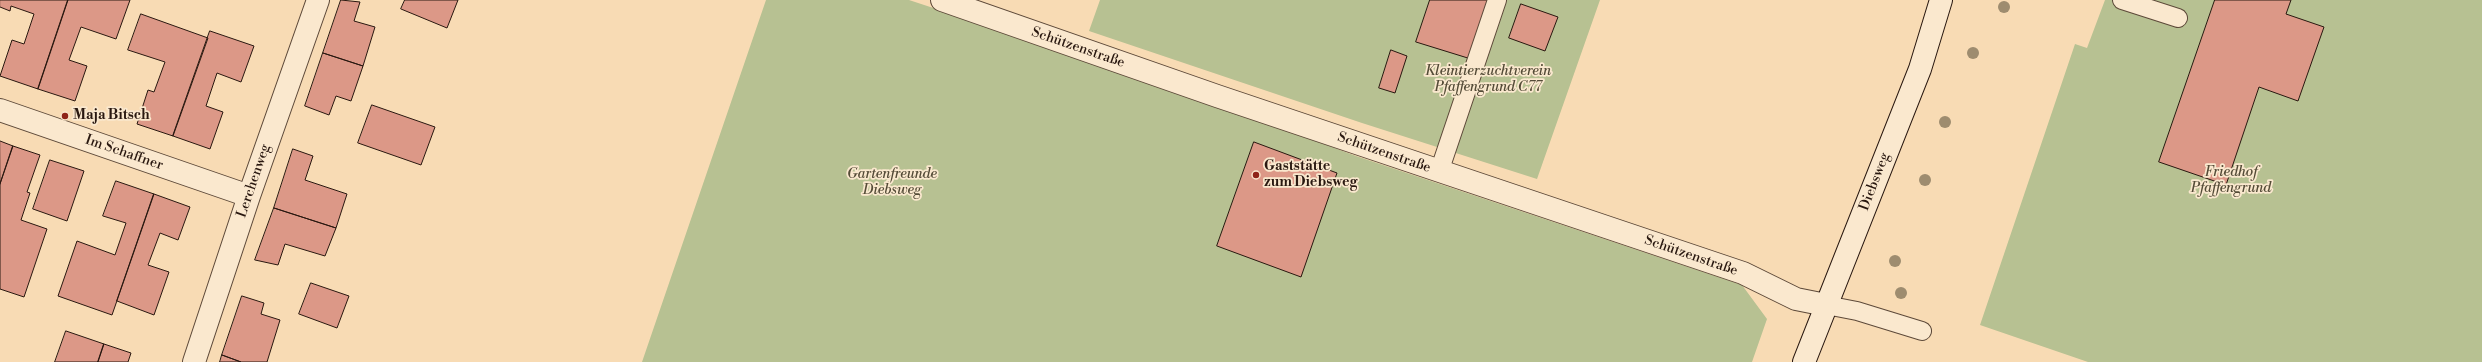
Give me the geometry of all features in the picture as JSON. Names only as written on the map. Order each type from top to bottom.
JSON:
[{"type":"street","name":"Lerchenweg","points":[[194,362],[249,196],[318,0]]},
{"type":"street","name":"Schützenstraße","points":[[942,0],[1439,172],[1742,273],[1796,299],[1826,305]]},
{"type":"street","name":"Diebsweg","points":[[1804,362],[1920,69],[1941,0]]},
{"type":"street","name":"Im Schaffner","points":[[0,110],[249,196]]},
{"type":"lane","points":[[1439,172],[1497,0]]},
{"type":"lane","points":[[2122,0],[2178,18]]},
{"type":"lane","points":[[1826,305],[1857,311],[1922,331]]},
{"type":"green space","name":"Gartenfreunde Diebsweg","points":[[766,0],[909,0],[1161,83],[1356,156],[1742,285],[1767,319],[1752,362],[642,362]]},
{"type":"green space","name":"Kleintierzuchtverein Pfaffengrund C77","points":[[1100,0],[1600,0],[1537,179],[1362,123],[1089,31]]},
{"type":"green space","name":"Friedhof Pfaffengrund","points":[[2105,0],[2482,0],[2482,362],[2088,362],[1980,325],[2075,44],[2087,48]]},
{"type":"building","points":[[0,0],[68,0],[38,89],[0,76],[12,40],[24,44],[34,14],[11,6],[10,11],[0,7]]},
{"type":"building","points":[[68,0],[130,0],[116,39],[81,27],[69,60],[87,66],[75,101],[38,89]]},
{"type":"building","points":[[341,0],[360,2],[354,21],[375,27],[363,66],[323,53]]},
{"type":"building","points":[[405,0],[458,0],[447,28],[401,9]]},
{"type":"building","points":[[1430,0],[1489,0],[1471,59],[1416,42]]},
{"type":"building","points":[[2215,0],[2291,0],[2286,14],[2324,27],[2298,101],[2259,87],[2226,185],[2159,162]]},
{"type":"building","points":[[1521,4],[1558,17],[1545,51],[1509,38]]},
{"type":"building","points":[[141,14],[208,38],[173,136],[137,124],[148,90],[154,92],[165,62],[128,50]]},
{"type":"building","points":[[210,31],[254,46],[241,82],[217,73],[206,106],[223,112],[210,149],[173,136]]},
{"type":"building","points":[[1391,50],[1407,56],[1395,93],[1379,88]]},
{"type":"building","points":[[323,53],[363,66],[351,101],[336,96],[329,115],[305,106]]},
{"type":"building","points":[[372,105],[435,127],[421,165],[358,143]]},
{"type":"building","points":[[0,141],[13,146],[0,184]]},
{"type":"building","points":[[1254,142],[1337,173],[1301,277],[1217,246]]},
{"type":"building","points":[[13,146],[40,155],[27,192],[30,193],[21,220],[47,229],[24,297],[0,289],[0,184]]},
{"type":"building","points":[[293,149],[313,156],[305,180],[347,194],[336,228],[274,208]]},
{"type":"building","points":[[50,160],[84,171],[67,221],[33,209]]},
{"type":"building","points":[[116,181],[154,194],[112,315],[58,296],[77,241],[115,255],[126,223],[103,216]]},
{"type":"building","points":[[154,194],[190,207],[178,240],[160,233],[148,265],[169,272],[154,315],[117,301]]},
{"type":"building","points":[[274,208],[336,228],[325,256],[285,244],[278,265],[255,260]]},
{"type":"building","points":[[311,283],[349,296],[337,328],[299,314]]},
{"type":"building","points":[[242,296],[264,303],[261,314],[280,320],[267,362],[241,362],[222,355]]},
{"type":"building","points":[[66,331],[104,344],[98,362],[55,362]]},
{"type":"building","points":[[104,344],[131,353],[128,362],[98,362]]},
{"type":"building","points":[[222,355],[241,362],[220,362]]},
{"type":"place","name":"Maja Bitsch","points":[[65,116]]},
{"type":"place","name":"Gaststätte zum Diebsweg","points":[[1256,175]]}]
